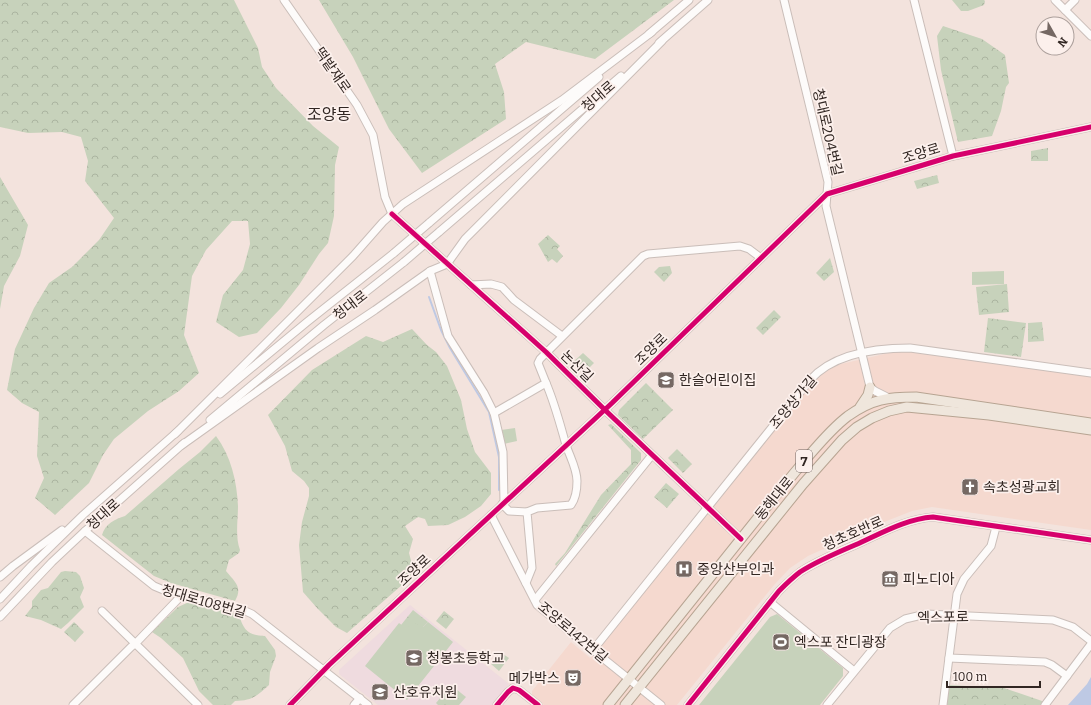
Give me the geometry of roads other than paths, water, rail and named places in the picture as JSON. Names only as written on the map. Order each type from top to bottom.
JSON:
[{"type":"main road","points":[[857,411],[868,395],[870,387]]},
{"type":"main road","name":"동해대로","points":[[608,705],[823,439],[835,427],[857,411],[876,400],[916,397],[1091,423]]},
{"type":"main road","name":"동해대로","points":[[625,705],[813,472],[842,440],[857,427],[872,418],[889,411],[907,407],[989,415],[1091,430]]},
{"type":"street","name":"떡밭재로","points":[[284,0],[357,105],[373,135],[385,197],[392,214]]},
{"type":"street","name":"청대로","points":[[0,599],[83,515],[216,398],[290,335],[394,253],[689,0]]},
{"type":"street","name":"청대로","points":[[0,617],[52,562],[182,445],[272,368],[404,262],[708,0]]},
{"type":"street","name":"청대로204번길","points":[[784,0],[828,182],[826,206],[870,387]]},
{"type":"street","points":[[914,0],[953,156]]},
{"type":"street","points":[[1055,0],[1091,36]]},
{"type":"street","points":[[1065,10],[1075,0]]},
{"type":"street","points":[[175,434],[403,204],[562,100],[652,32]]},
{"type":"street","points":[[182,445],[318,348],[430,271],[447,264],[465,239],[662,41]]},
{"type":"street","name":"조양로","points":[[290,705],[324,670],[605,410],[827,194],[953,156],[1091,127]]},
{"type":"street","name":"논산길","points":[[392,214],[546,352],[741,539]]},
{"type":"street","points":[[430,271],[448,336],[484,393],[494,413],[503,452],[503,504],[511,512],[528,512],[537,508],[571,505],[575,499],[577,480],[574,464],[555,405],[538,363],[546,352],[646,255],[740,246],[749,249],[761,258]]},
{"type":"street","points":[[471,285],[492,284],[502,287],[514,300],[562,336]]},
{"type":"street","name":"조양상가길","points":[[593,650],[816,373],[836,360],[861,353],[895,348],[910,348],[1091,373]]},
{"type":"street","points":[[494,413],[546,383]]},
{"type":"street","points":[[870,387],[889,398]]},
{"type":"street","points":[[534,600],[652,455]]},
{"type":"street","points":[[526,582],[532,568],[528,512]]},
{"type":"street","points":[[0,577],[83,515]]},
{"type":"street","name":"조양로142번길","points":[[491,515],[539,607],[661,705]]},
{"type":"street","name":"청초호반로","points":[[688,705],[770,602],[789,581],[810,566],[912,520],[933,517],[1091,540]]},
{"type":"street","points":[[943,705],[954,615],[960,586],[991,546],[996,527]]},
{"type":"street","name":"청대로108번길","points":[[85,531],[151,584],[182,595],[239,609],[252,614],[368,705]]},
{"type":"street","points":[[73,705],[182,595]]},
{"type":"street","points":[[770,602],[854,671]]},
{"type":"street","points":[[102,611],[198,705]]},
{"type":"street","name":"엑스포로","points":[[827,705],[886,632],[900,622],[918,615],[954,615],[1052,620],[1072,627],[1091,643]]},
{"type":"street","points":[[1045,705],[1091,643]]},
{"type":"street","points":[[949,658],[1045,662],[1052,665],[1067,676]]},
{"type":"street","points":[[497,705],[513,688],[519,690],[538,705]]},
{"type":"street","points":[[354,705],[360,698]]},
{"type":"water","points":[[1091,677],[1091,705],[1068,705],[1087,684]]},
{"type":"waterway","points":[[429,297],[441,330],[450,348],[489,412],[499,457],[499,490]]},
{"type":"place","name":"한슬어린이집","points":[[666,380]]},
{"type":"place","name":"속초성광교회","points":[[970,487]]},
{"type":"place","name":"중앙산부인과","points":[[684,569]]},
{"type":"place","name":"피노디아","points":[[890,579]]},
{"type":"place","name":"엑스포 잔디광장","points":[[781,642]]},
{"type":"place","name":"청봉초등학교","points":[[414,658]]},
{"type":"place","name":"메가박스","points":[[573,678]]},
{"type":"place","name":"산호유치원","points":[[380,692]]},
{"type":"district","name":"조양동","points":[[329,114]]}]
